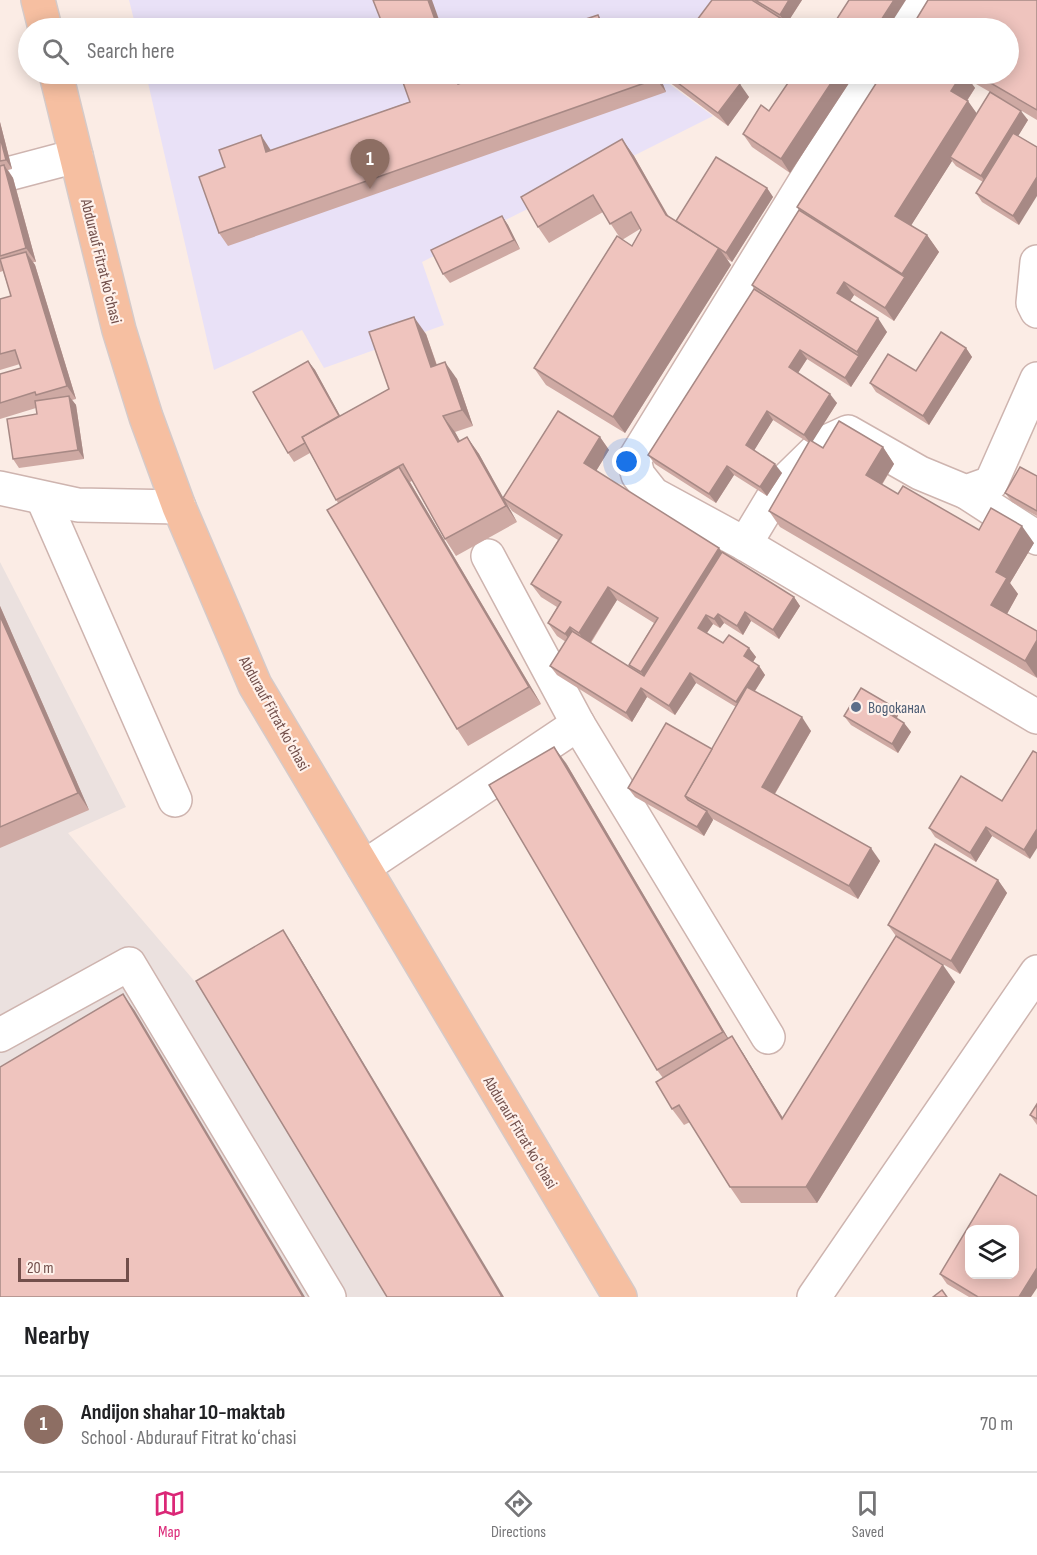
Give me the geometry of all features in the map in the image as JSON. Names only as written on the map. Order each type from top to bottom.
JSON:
[{"type":"main road","points":[[38,0],[42,18]]},
{"type":"main road","name":"Abdurauf Fitrat koʻchasi","points":[[58,84],[119,330],[146,417],[179,507],[255,685],[620,1297]]},
{"type":"street","points":[[904,18],[916,0]]},
{"type":"street","points":[[865,84],[634,460],[638,475],[654,494],[745,544],[1037,717]]},
{"type":"street","points":[[0,176],[76,156]]},
{"type":"street","points":[[1037,262],[1033,303],[1037,311]]},
{"type":"street","points":[[966,492],[991,483],[1037,379]]},
{"type":"street","points":[[745,544],[780,486],[824,443],[848,432],[920,473],[966,492],[1037,538]]},
{"type":"street","points":[[0,488],[78,505],[179,507]]},
{"type":"street","points":[[43,499],[175,801]]},
{"type":"street","points":[[488,556],[578,724],[768,1037]]},
{"type":"street","points":[[364,867],[578,724]]},
{"type":"street","points":[[0,1035],[129,964],[329,1297]]},
{"type":"street","points":[[814,1297],[1037,972]]},
{"type":"shaded area","points":[[129,0],[730,0],[716,18],[134,18]]},
{"type":"shaded area","points":[[148,84],[669,84],[713,116],[422,262],[444,325],[324,368],[302,330],[214,370]]},
{"type":"shaded area","points":[[0,562],[126,807],[68,833],[208,997],[294,947],[504,1297],[0,1297]]},
{"type":"building","points":[[373,0],[428,0],[434,18],[380,18]]},
{"type":"building","points":[[712,0],[752,0],[780,18],[698,18]]},
{"type":"building","points":[[755,0],[789,0],[780,15]]},
{"type":"building","points":[[849,0],[894,0],[882,18],[837,18]]},
{"type":"building","points":[[928,0],[1037,0],[1037,110],[992,84],[1019,84],[1019,18],[917,18]]},
{"type":"building","points":[[404,84],[642,84],[219,233],[199,177],[225,167],[219,150],[261,135],[266,152],[410,102]]},
{"type":"building","points":[[679,84],[740,84],[718,113]]},
{"type":"building","points":[[787,84],[830,84],[781,159],[743,134],[761,105],[769,111]]},
{"type":"building","points":[[876,84],[956,84],[951,91],[968,101],[895,216],[927,235],[902,274],[797,207]]},
{"type":"building","points":[[990,92],[1021,111],[981,176],[950,157]]},
{"type":"building","points":[[1013,133],[1037,147],[1037,177],[1013,216],[976,193]]},
{"type":"building","points":[[0,137],[6,160],[0,161]]},
{"type":"building","points":[[622,139],[666,215],[719,248],[613,417],[534,368],[617,236],[632,246],[641,230],[631,212],[610,224],[593,195],[538,227],[521,197]]},
{"type":"building","points":[[716,157],[767,188],[726,253],[676,221]]},
{"type":"building","points":[[4,165],[26,248],[0,256],[0,166]]},
{"type":"building","points":[[799,210],[905,277],[885,308],[844,282],[837,293],[878,318],[857,352],[752,285]]},
{"type":"building","points":[[502,216],[514,240],[443,274],[431,250]]},
{"type":"building","points":[[26,252],[67,386],[36,395],[35,392],[0,403],[0,374],[21,368],[15,350],[0,354],[0,299],[11,296],[0,259]]},
{"type":"building","points":[[754,289],[859,356],[845,378],[800,350],[789,367],[830,394],[804,435],[767,411],[746,445],[775,464],[760,487],[727,466],[709,494],[648,455]]},
{"type":"building","points":[[414,317],[431,367],[445,362],[462,410],[443,416],[458,442],[467,437],[506,506],[445,539],[403,464],[336,500],[302,437],[389,389],[369,332]]},
{"type":"building","points":[[941,332],[966,348],[923,416],[870,383],[888,354],[916,371]]},
{"type":"building","points":[[308,361],[339,416],[302,437],[305,443],[288,453],[253,392]]},
{"type":"building","points":[[69,396],[78,450],[13,459],[7,419],[37,414],[35,401]]},
{"type":"building","points":[[558,411],[600,437],[584,463],[719,548],[641,672],[629,665],[658,618],[608,587],[579,633],[570,627],[565,634],[548,623],[561,602],[531,584],[562,535],[503,498]]},
{"type":"building","points":[[839,421],[883,447],[866,475],[898,494],[903,486],[979,530],[991,508],[1022,526],[996,572],[1007,578],[991,605],[1037,631],[1037,640],[1025,661],[769,511],[810,440],[823,448]]},
{"type":"building","points":[[399,467],[529,687],[457,729],[327,510]]},
{"type":"building","points":[[1020,467],[1037,476],[1037,511],[1005,493]]},
{"type":"building","points":[[722,552],[794,597],[773,630],[745,612],[737,626],[718,614],[714,619],[706,615],[698,628],[723,643],[729,635],[749,648],[744,656],[759,666],[736,702],[690,673],[669,706],[641,688],[626,713],[550,666],[572,631],[644,676]]},
{"type":"building","points":[[0,616],[78,793],[0,827]]},
{"type":"building","points":[[747,687],[802,717],[762,787],[871,848],[849,886],[685,796]]},
{"type":"building","points":[[861,688],[892,706],[888,713],[904,723],[892,744],[844,716]]},
{"type":"building","points":[[666,723],[712,749],[685,796],[707,811],[697,827],[628,788]]},
{"type":"building","points":[[554,747],[723,1032],[657,1070],[489,785]]},
{"type":"building","points":[[1033,751],[1037,753],[1037,829],[1024,850],[986,827],[970,853],[929,828],[961,776],[1002,801]]},
{"type":"building","points":[[935,844],[998,880],[951,961],[888,925]]},
{"type":"building","points":[[283,930],[502,1297],[387,1297],[196,981]]},
{"type":"building","points":[[896,936],[943,965],[806,1187],[730,1187],[679,1105],[672,1109],[656,1082],[732,1036],[782,1119]]},
{"type":"building","points":[[123,994],[303,1297],[0,1297],[0,1067]]},
{"type":"building","points":[[1037,1104],[1037,1119],[1030,1115]]},
{"type":"building","points":[[1000,1174],[1037,1196],[1037,1268],[1019,1297],[978,1297],[940,1274],[965,1232],[965,1279],[1019,1279],[1019,1225],[969,1225]]},
{"type":"building","points":[[942,1290],[947,1297],[933,1297]]},
{"type":"place","name":"Andijon shahar 10-maktab","points":[[370,189]]},
{"type":"place","name":"Водоканал","points":[[856,707]]}]
